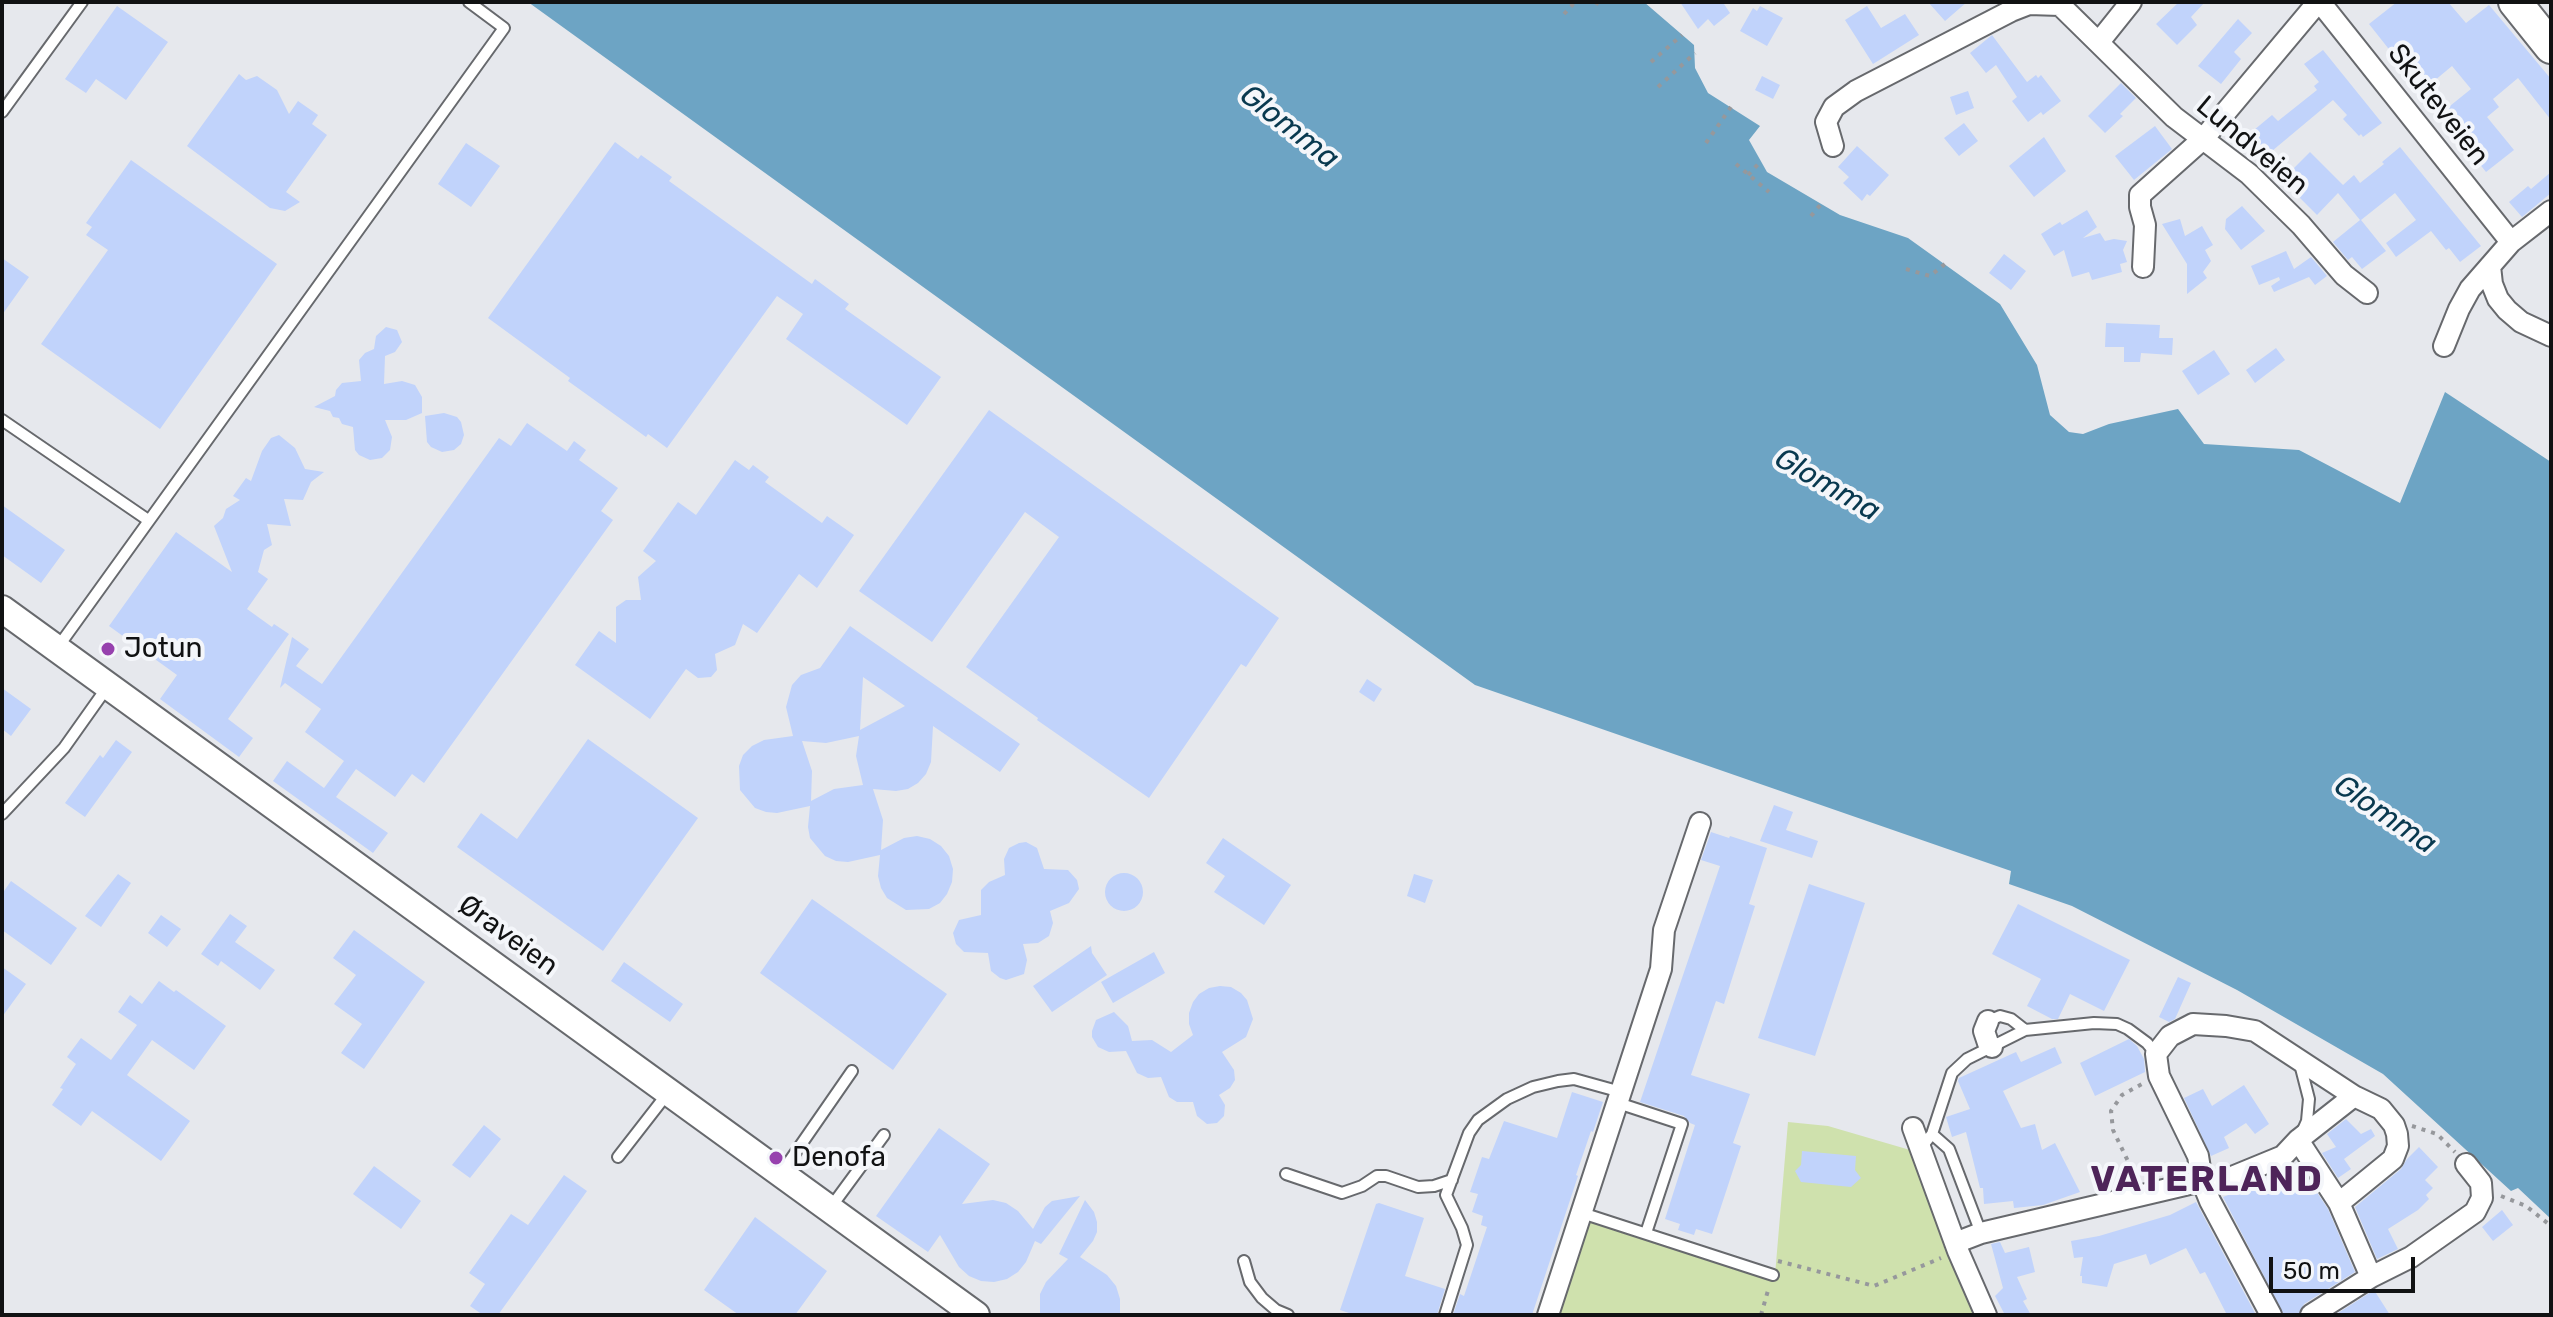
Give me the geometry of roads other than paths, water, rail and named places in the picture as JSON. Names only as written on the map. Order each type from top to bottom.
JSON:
[{"type":"main road","points":[[2515,2],[2551,47]]},
{"type":"street","points":[[2099,42],[2131,2]]},
{"type":"street","points":[[2143,267],[2145,225],[2140,195],[2204,138],[2319,2]]},
{"type":"street","name":"Skuteveien","points":[[2319,2],[2511,242]]},
{"type":"street","points":[[1833,146],[1826,122],[1834,107],[1856,91],[2011,11],[2029,4],[2059,4]]},
{"type":"street","name":"Lundveien","points":[[2059,4],[2174,117],[2249,174],[2301,225],[2344,275],[2367,293]]},
{"type":"street","points":[[2444,346],[2470,289],[2511,242],[2551,211]]},
{"type":"street","points":[[2490,266],[2492,284],[2507,310],[2521,322],[2551,336]]},
{"type":"street","name":"Øraveien","points":[[2,609],[976,1315]]},
{"type":"street","points":[[1548,1315],[1661,969],[1664,930],[1700,823]]},
{"type":"street","points":[[1988,1021],[1984,1031],[1992,1047]]},
{"type":"street","points":[[2271,1315],[2210,1201],[2202,1181],[2198,1156],[2159,1076],[2156,1054],[2170,1036],[2193,1024],[2255,1031],[2354,1096],[2381,1109],[2394,1125],[2398,1146],[2393,1159],[2339,1203]]},
{"type":"street","points":[[1956,1247],[1981,1233],[2202,1181],[2227,1179],[2283,1156],[2298,1140],[2354,1096]]},
{"type":"street","points":[[1922,1137],[1956,1247],[1986,1315]]},
{"type":"street","points":[[2298,1140],[2339,1203],[2371,1277]]},
{"type":"street","points":[[2311,1315],[2371,1277],[2411,1257],[2475,1212],[2483,1193],[2481,1183],[2466,1164]]},
{"type":"lane","points":[[2,112],[82,2]]},
{"type":"lane","points":[[57,649],[504,28],[469,2]]},
{"type":"lane","points":[[2,420],[148,520]]},
{"type":"lane","points":[[2,814],[64,748],[108,686]]},
{"type":"lane","points":[[1988,1021],[2000,1016],[2011,1019],[2025,1030]]},
{"type":"lane","points":[[1981,1233],[1949,1149],[1922,1137],[1952,1073],[1967,1059],[2025,1030],[2094,1023],[2117,1024],[2128,1029],[2156,1054]]},
{"type":"lane","points":[[2298,1140],[2307,1121],[2309,1099],[2300,1062]]},
{"type":"lane","points":[[781,1174],[852,1071]]},
{"type":"lane","points":[[1445,1315],[1467,1245],[1446,1195],[1469,1133],[1478,1120],[1507,1099],[1533,1087],[1574,1079],[1682,1124],[1646,1233]]},
{"type":"lane","points":[[618,1157],[668,1092]]},
{"type":"lane","points":[[830,1209],[884,1135]]},
{"type":"lane","points":[[1286,1174],[1342,1193],[1362,1186],[1377,1176],[1418,1187],[1452,1180]]},
{"type":"lane","points":[[1582,1213],[1768,1273]]},
{"type":"lane","points":[[1244,1261],[1250,1282],[1262,1298],[1288,1315]]},
{"type":"water","name":"Glomma","points":[[528,2],[1644,2],[1694,45],[1695,68],[1708,93],[1760,126],[1749,140],[1767,172],[1840,215],[1908,238],[2000,304],[2037,365],[2050,415],[2069,432],[2083,434],[2109,424],[2178,409],[2204,444],[2299,450],[2400,503],[2445,392],[2551,462],[2551,1219],[2518,1188],[2511,1191],[2383,1074],[2237,990],[2072,906],[2009,884],[2011,871],[1475,685]]},
{"type":"place","name":"Jotun","points":[[108,649]]},
{"type":"place","name":"Denofa","points":[[776,1158]]},
{"type":"district","name":"VATERLAND","points":[[2207,1181]]}]
